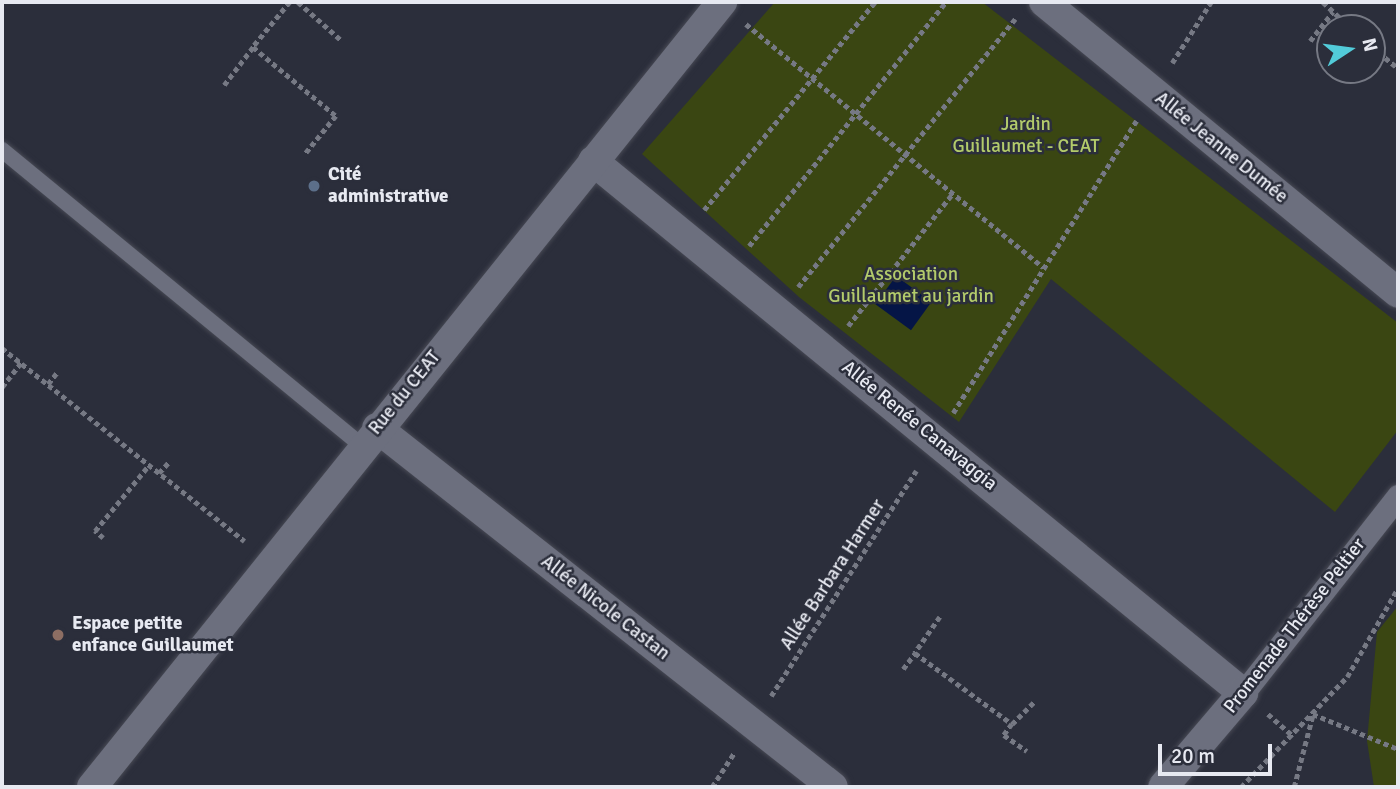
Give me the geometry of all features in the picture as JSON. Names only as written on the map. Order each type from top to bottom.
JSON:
[{"type":"street","name":"Rue du CEAT","points":[[92,787],[721,2]]},
{"type":"street","name":"Allée Jeanne Dumée","points":[[1033,7],[1154,93],[1398,293]]},
{"type":"street","name":"Allée Renée Canavaggia","points":[[593,161],[1243,693]]},
{"type":"street","name":"Allée Nicole Castan","points":[[370,437],[833,787]]},
{"type":"street","name":"Promenade Thérèse Peltier","points":[[1163,787],[1243,693],[1398,496]]},
{"type":"lane","points":[[2,150],[370,437]]},
{"type":"path","points":[[224,85],[290,2]]},
{"type":"path","points":[[298,2],[341,40]]},
{"type":"path","points":[[721,2],[1043,267]]},
{"type":"path","points":[[684,235],[874,2]]},
{"type":"path","points":[[728,271],[946,2]]},
{"type":"path","name":"Allée Barbara Harmer","points":[[712,787],[936,440],[1211,2]]},
{"type":"path","points":[[1310,41],[1334,12],[1323,2]]},
{"type":"path","points":[[778,312],[906,155],[1033,7]]},
{"type":"path","points":[[253,47],[336,116],[306,153]]},
{"type":"path","points":[[1397,69],[1398,78]]},
{"type":"path","points":[[828,352],[953,193]]},
{"type":"path","points":[[2,348],[252,546]]},
{"type":"path","points":[[2,387],[21,363]]},
{"type":"path","points":[[48,384],[58,371]]},
{"type":"path","points":[[159,473],[169,462]]},
{"type":"path","points":[[103,538],[95,531],[149,465]]},
{"type":"path","points":[[1241,787],[1347,677],[1398,588]]},
{"type":"path","points":[[903,669],[940,617]]},
{"type":"path","points":[[915,653],[1012,724]]},
{"type":"path","points":[[1027,751],[1004,735],[1035,701]]},
{"type":"path","points":[[1313,714],[1398,749]]},
{"type":"path","points":[[1294,787],[1313,714]]},
{"type":"green space","points":[[775,2],[982,2],[1398,323],[1398,430],[1335,512],[1051,279],[959,422],[799,297],[642,154]]},
{"type":"green space","points":[[1398,606],[1398,787],[1374,787],[1367,741],[1377,632]]},
{"type":"shaded area","points":[[896,276],[932,302],[911,330],[875,304]]},
{"type":"place","name":"Cité administrative","points":[[314,186]]},
{"type":"place","name":"Espace petite enfance Guillaumet","points":[[58,635]]},
{"type":"park label","name":"Jardin Guillaumet - CEAT","points":[[1026,136]]},
{"type":"park label","name":"Association Guillaumet au jardin","points":[[911,286]]}]
